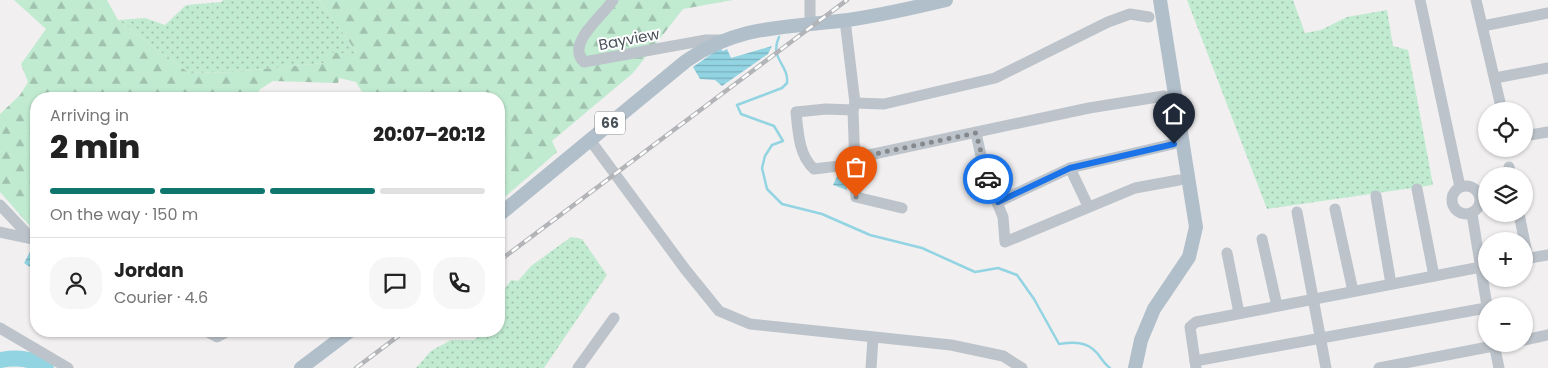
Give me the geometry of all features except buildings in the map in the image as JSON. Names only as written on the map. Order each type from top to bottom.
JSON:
[{"type":"main road","name":"66","points":[[505,210],[686,60],[725,40],[772,27],[881,15],[946,0]]},
{"type":"main road","points":[[1135,368],[1141,340],[1154,309],[1189,257],[1196,227],[1159,2]]},
{"type":"main road","points":[[303,367],[342,337]]},
{"type":"street","name":"Bayview","points":[[613,0],[580,40],[577,49],[578,57],[584,62],[706,40],[725,40]]},
{"type":"street","points":[[810,0],[810,24]]},
{"type":"street","points":[[1420,0],[1460,187]]},
{"type":"street","points":[[1476,0],[1500,102]]},
{"type":"street","points":[[1483,26],[1548,13]]},
{"type":"street","points":[[1149,18],[1130,14],[1108,22],[995,78],[884,104],[796,112],[799,139],[807,163],[814,169],[1089,108],[1164,96]]},
{"type":"street","points":[[845,20],[854,106],[856,197],[902,208]]},
{"type":"street","points":[[1495,78],[1548,68]]},
{"type":"street","points":[[1533,134],[1548,132]]},
{"type":"street","points":[[976,133],[985,174],[1003,218],[1005,242],[1135,188],[1179,180]]},
{"type":"street","points":[[590,140],[685,270],[719,311],[750,324],[951,345],[1003,356],[1022,368]]},
{"type":"street","points":[[998,202],[1070,168],[1174,144]]},
{"type":"street","points":[[1070,168],[1088,206]]},
{"type":"street","points":[[1469,186],[1480,194],[1480,204],[1472,214],[1458,212],[1452,204],[1453,194],[1460,187],[1469,186]]},
{"type":"street","points":[[1417,189],[1434,276]]},
{"type":"street","points":[[1376,196],[1391,284]]},
{"type":"street","points":[[0,205],[30,236]]},
{"type":"street","points":[[1335,209],[1352,291]]},
{"type":"street","points":[[1297,212],[1326,368]]},
{"type":"street","points":[[1472,214],[1478,243]]},
{"type":"street","points":[[0,232],[30,239]]},
{"type":"street","points":[[1262,239],[1277,306]]},
{"type":"street","points":[[1227,253],[1239,313]]},
{"type":"street","points":[[1533,258],[1548,255]]},
{"type":"street","points":[[1478,268],[1239,313],[1196,322],[1190,326],[1196,365],[1320,338],[1478,309]]},
{"type":"street","points":[[578,368],[614,318]]},
{"type":"street","points":[[0,328],[68,368]]},
{"type":"street","points":[[1533,338],[1548,335]]},
{"type":"street","points":[[871,368],[873,338]]},
{"type":"street","points":[[1379,368],[1478,348]]},
{"type":"street","points":[[1498,352],[1499,368]]},
{"type":"green space","points":[[14,0],[107,0],[118,20],[189,73],[234,72],[324,63],[328,52],[358,54],[319,0],[733,0],[683,9],[633,73],[552,141],[557,152],[505,197],[505,92],[362,92],[356,82],[339,78],[338,83],[273,81],[259,90],[259,92],[30,92],[30,226],[0,192],[0,114],[20,95],[28,82],[21,64],[46,29]]},
{"type":"green space","points":[[223,0],[319,0],[358,54],[329,53],[324,63],[233,72],[189,73],[118,20],[145,18],[165,25],[186,5],[222,2]]},
{"type":"green space","points":[[1187,0],[1293,0],[1305,33],[1321,30],[1347,17],[1387,10],[1393,46],[1408,50],[1433,185],[1267,209]]},
{"type":"green space","points":[[571,237],[582,239],[607,275],[544,368],[416,368],[431,351],[451,340],[474,340],[478,337],[505,337],[505,288],[511,280],[518,281],[531,266]]},
{"type":"water","points":[[772,46],[768,54],[722,86],[715,80],[700,79],[693,67],[720,48],[723,51],[727,49],[731,58]]},
{"type":"water","points":[[840,170],[846,172],[847,190],[833,185]]},
{"type":"water","points":[[30,252],[30,267],[24,263]]},
{"type":"waterway","points":[[779,37],[776,51],[787,76],[787,83],[782,88],[737,105],[741,114],[774,126],[783,141],[772,145],[765,156],[762,168],[767,189],[782,204],[822,214],[870,235],[922,248],[975,272],[998,268],[1017,275],[1034,299],[1059,344],[1075,343],[1089,346],[1110,368]]},
{"type":"waterway","points":[[0,360],[24,359],[46,368]]},
{"type":"railway","points":[[505,256],[847,0]]},
{"type":"railway","points":[[356,368],[397,337]]},
{"type":"way so far","points":[[856,197],[855,158],[976,133],[985,174],[988,179]]},
{"type":"route","points":[[988,179],[998,202],[1070,168],[1174,144]]}]
